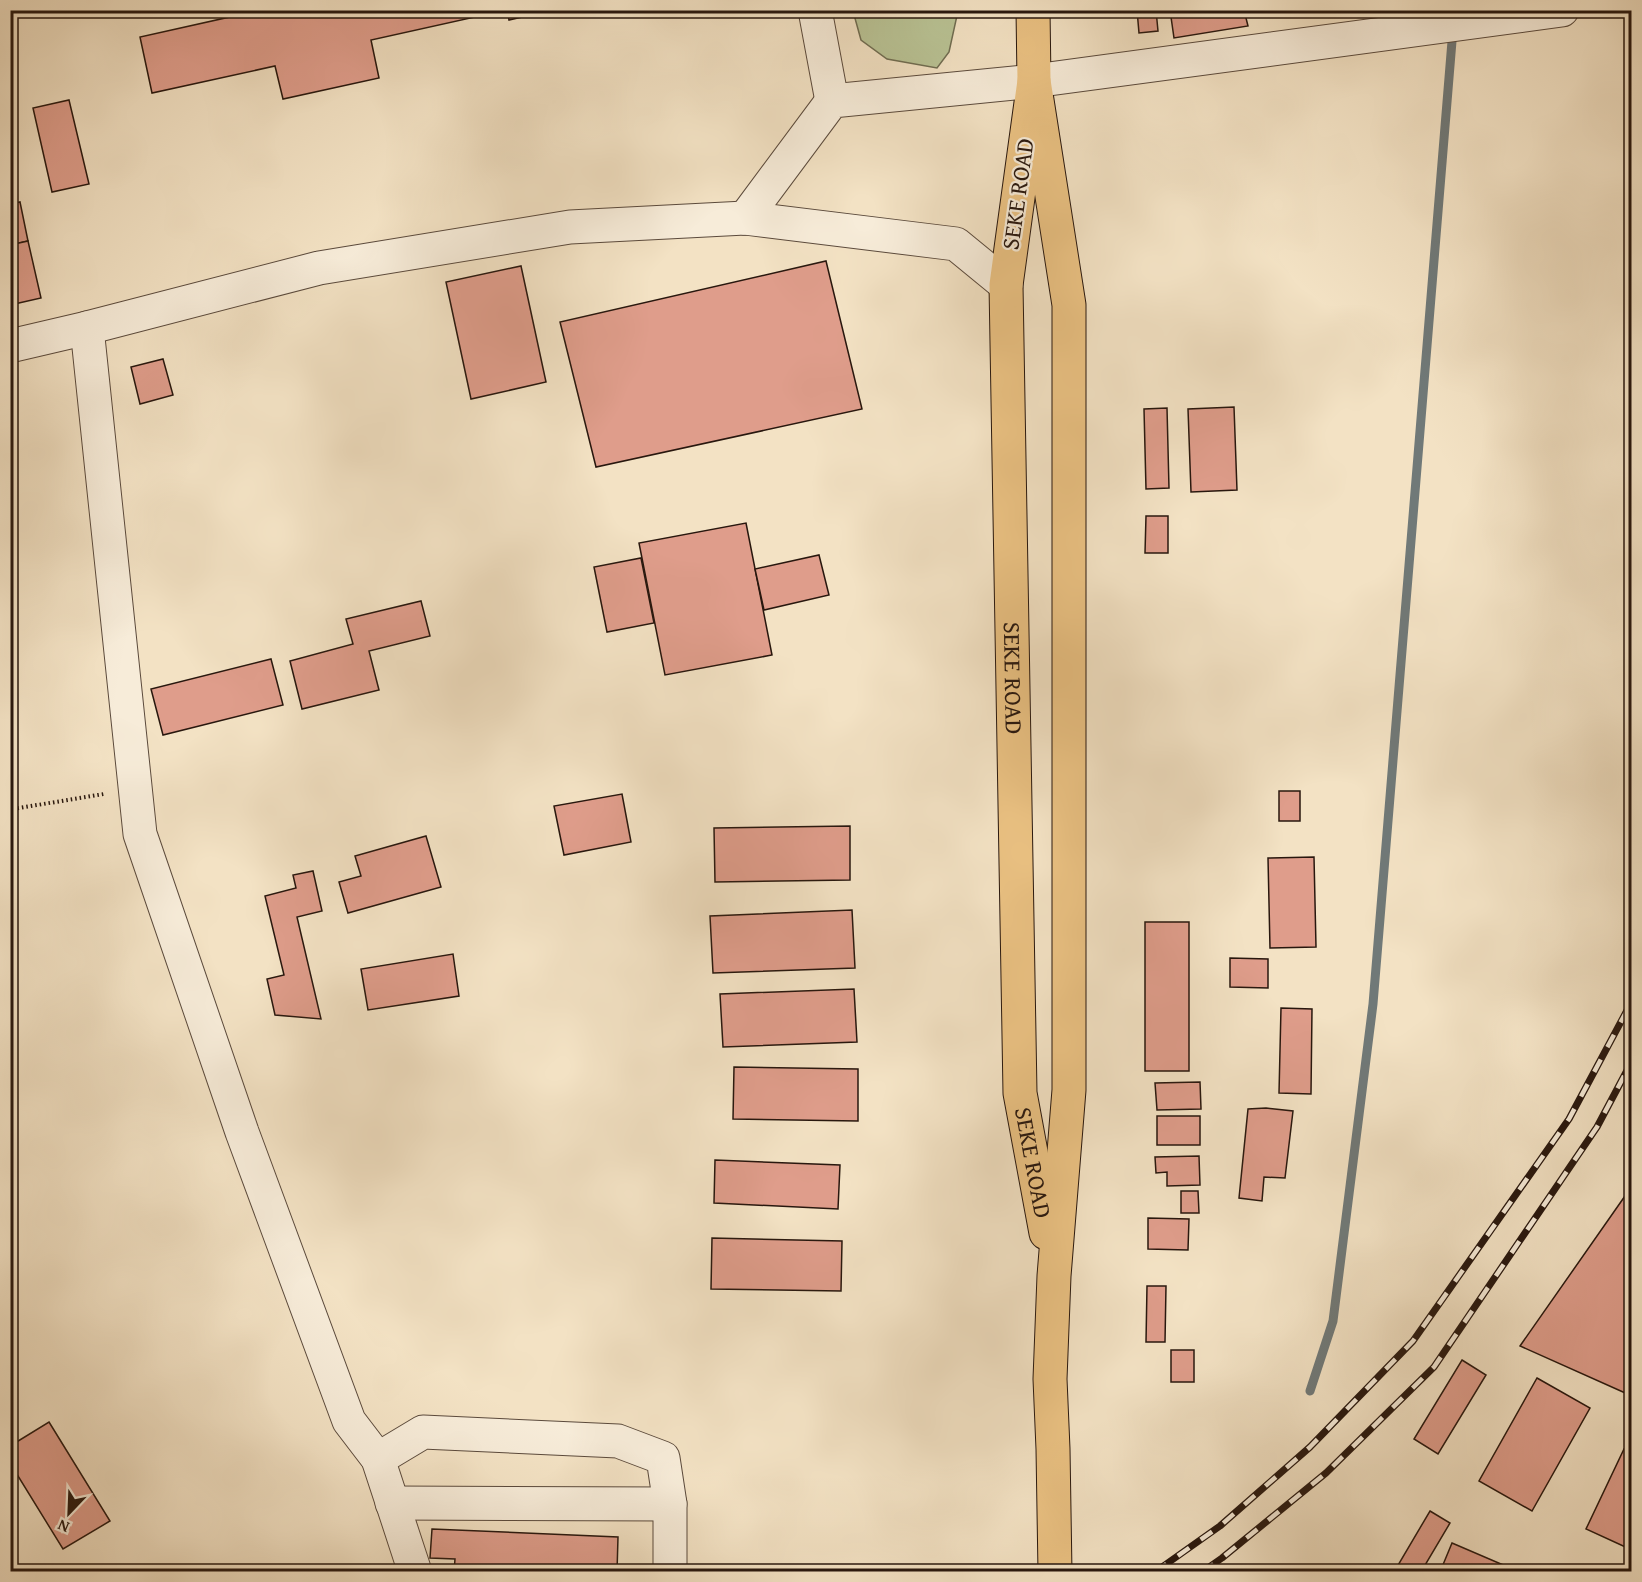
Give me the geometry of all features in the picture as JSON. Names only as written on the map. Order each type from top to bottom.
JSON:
[{"type":"main road","name":"SEKE ROAD","points":[[1033,10],[1034,81],[1069,305],[1069,1090],[1054,1276],[1050,1379],[1055,1572]]},
{"type":"main road","name":"SEKE ROAD","points":[[1034,81],[1006,285],[1020,1093],[1054,1276]]},
{"type":"lane","points":[[745,218],[832,101],[815,10]]},
{"type":"lane","points":[[832,101],[1034,81],[1562,10]]},
{"type":"lane","points":[[10,346],[319,268],[570,227],[745,218],[956,244],[1006,285]]},
{"type":"lane","points":[[87,328],[140,834],[242,1132],[349,1421],[378,1459],[416,1572]]},
{"type":"lane","points":[[378,1459],[423,1432],[618,1441],[663,1458],[670,1504],[670,1572]]},
{"type":"lane","points":[[392,1503],[670,1504]]},
{"type":"path","points":[[10,775],[14,783],[12,810],[135,789]]},
{"type":"green space","points":[[853,11],[958,11],[949,52],[937,68],[887,59],[861,40]]},
{"type":"building","points":[[261,10],[474,10],[475,17],[371,40],[379,78],[283,99],[275,66],[152,93],[140,37]]},
{"type":"building","points":[[507,10],[552,10],[509,20]]},
{"type":"building","points":[[1137,10],[1156,10],[1158,31],[1139,33]]},
{"type":"building","points":[[1170,10],[1244,10],[1248,26],[1174,38]]},
{"type":"building","points":[[69,100],[89,184],[52,192],[33,108]]},
{"type":"building","points":[[20,202],[28,241],[10,245],[10,204]]},
{"type":"building","points":[[28,241],[41,298],[10,305],[10,245]]},
{"type":"building","points":[[826,261],[862,409],[596,467],[560,322]]},
{"type":"building","points":[[521,266],[546,382],[471,399],[446,282]]},
{"type":"building","points":[[163,359],[173,395],[140,404],[131,367]]},
{"type":"building","points":[[1234,407],[1237,490],[1191,492],[1188,409]]},
{"type":"building","points":[[1167,408],[1169,488],[1146,489],[1144,409]]},
{"type":"building","points":[[1146,516],[1168,516],[1168,553],[1145,553]]},
{"type":"building","points":[[746,523],[772,655],[665,675],[639,543]]},
{"type":"building","points":[[819,555],[829,595],[764,610],[755,569]]},
{"type":"building","points":[[641,558],[654,623],[607,632],[594,567]]},
{"type":"building","points":[[421,601],[430,636],[369,651],[379,690],[302,709],[290,661],[353,644],[346,619]]},
{"type":"building","points":[[271,659],[283,705],[163,735],[151,689]]},
{"type":"building","points":[[1279,791],[1300,791],[1300,821],[1279,821]]},
{"type":"building","points":[[622,794],[631,842],[564,855],[554,806]]},
{"type":"building","points":[[850,826],[850,880],[715,882],[714,828]]},
{"type":"building","points":[[426,836],[441,887],[348,913],[339,882],[361,876],[355,856]]},
{"type":"building","points":[[1314,857],[1316,947],[1270,948],[1268,858]]},
{"type":"building","points":[[313,871],[322,911],[297,917],[321,1019],[275,1015],[267,979],[284,975],[265,896],[296,888],[293,875]]},
{"type":"building","points":[[852,910],[855,968],[713,973],[710,916]]},
{"type":"building","points":[[1145,922],[1189,922],[1189,1071],[1145,1071]]},
{"type":"building","points":[[453,954],[459,996],[368,1010],[361,969]]},
{"type":"building","points":[[1230,958],[1268,959],[1268,988],[1230,987]]},
{"type":"building","points":[[854,989],[857,1042],[723,1047],[720,994]]},
{"type":"building","points":[[1281,1008],[1312,1009],[1311,1094],[1279,1093]]},
{"type":"building","points":[[734,1067],[858,1069],[858,1121],[733,1119]]},
{"type":"building","points":[[1200,1082],[1201,1109],[1157,1110],[1155,1083]]},
{"type":"building","points":[[1248,1109],[1293,1111],[1285,1178],[1264,1177],[1262,1201],[1239,1198]]},
{"type":"building","points":[[1157,1116],[1200,1116],[1200,1145],[1157,1145]]},
{"type":"building","points":[[1199,1156],[1200,1185],[1167,1186],[1167,1172],[1156,1173],[1155,1157]]},
{"type":"building","points":[[715,1160],[840,1165],[838,1209],[714,1203]]},
{"type":"building","points":[[1632,1186],[1632,1396],[1520,1346]]},
{"type":"building","points":[[1181,1191],[1198,1191],[1199,1213],[1181,1213]]},
{"type":"building","points":[[1148,1218],[1189,1219],[1188,1250],[1148,1249]]},
{"type":"building","points":[[712,1238],[842,1241],[841,1291],[711,1289]]},
{"type":"building","points":[[1147,1286],[1166,1286],[1165,1342],[1146,1342]]},
{"type":"building","points":[[1171,1350],[1194,1350],[1194,1382],[1171,1382]]},
{"type":"building","points":[[1462,1360],[1486,1375],[1438,1454],[1414,1439]]},
{"type":"building","points":[[1537,1378],[1590,1408],[1532,1511],[1479,1481]]},
{"type":"building","points":[[49,1422],[110,1521],[63,1549],[10,1463],[10,1446]]},
{"type":"building","points":[[1624,1449],[1632,1452],[1632,1550],[1586,1529]]},
{"type":"building","points":[[1430,1511],[1450,1523],[1421,1572],[1394,1572]]},
{"type":"building","points":[[432,1529],[618,1537],[617,1572],[454,1572],[455,1559],[430,1558]]},
{"type":"building","points":[[1452,1543],[1515,1570],[1515,1572],[1440,1572]]},
{"type":"waterway","points":[[1310,1391],[1333,1321],[1373,1004],[1453,29]]},
{"type":"railway","points":[[1155,1572],[1220,1526],[1310,1447],[1413,1341],[1569,1119],[1632,1001]]},
{"type":"railway","points":[[1202,1572],[1326,1473],[1434,1367],[1597,1127],[1632,1061]]}]
